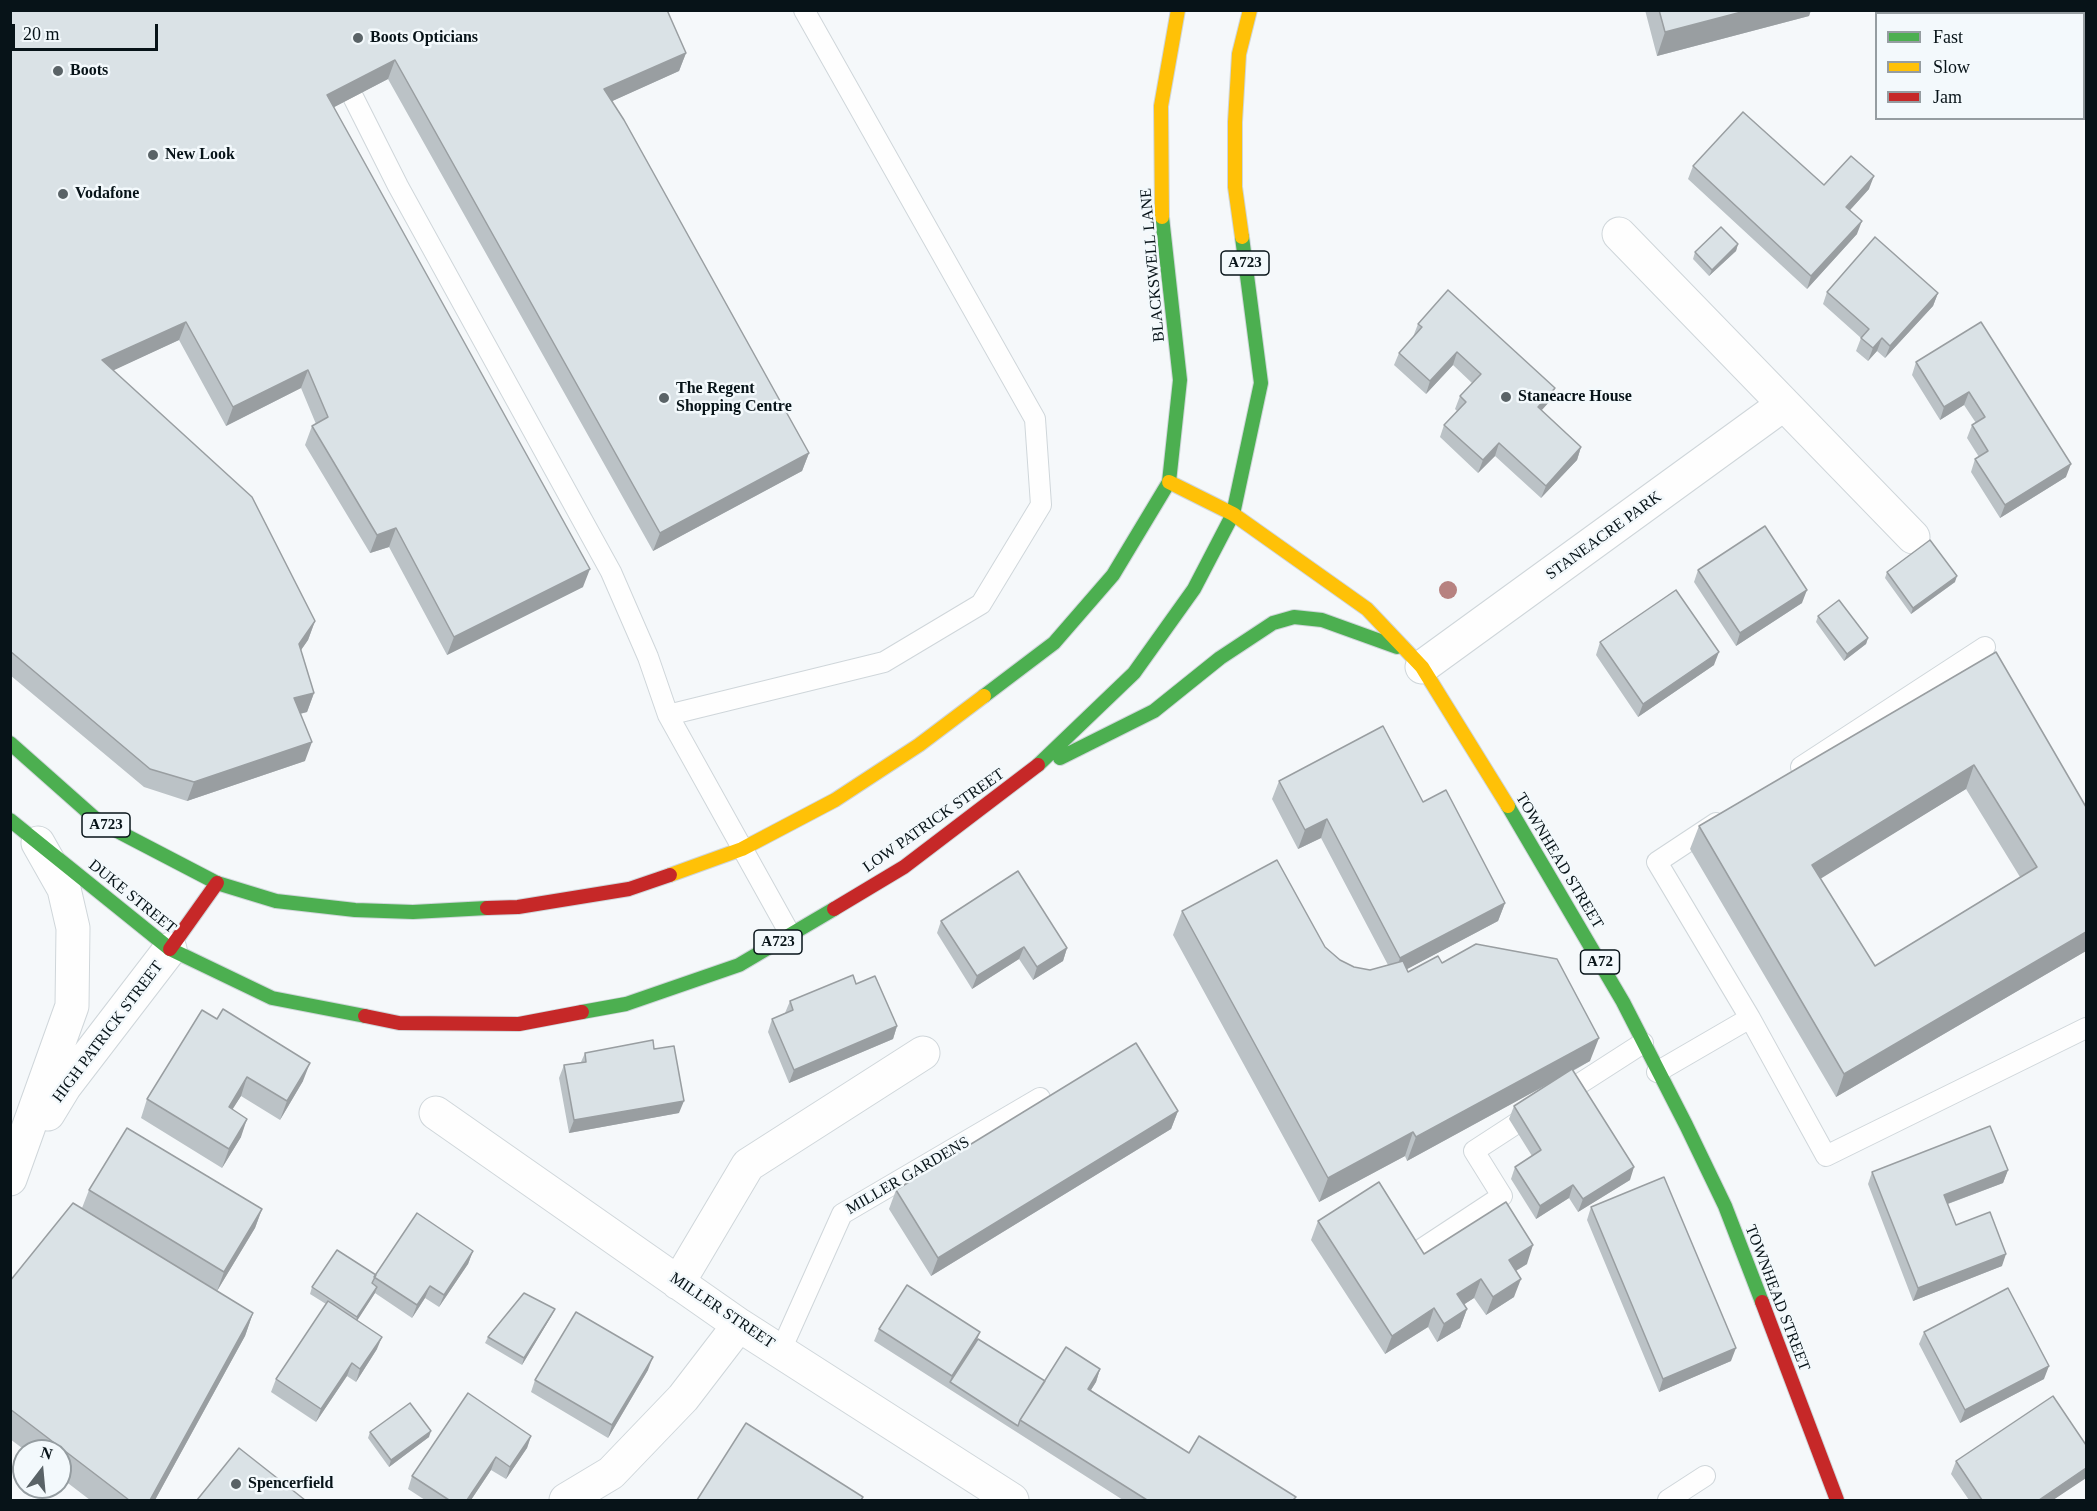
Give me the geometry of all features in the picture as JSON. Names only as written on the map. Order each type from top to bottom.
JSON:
[{"type":"main road","name":"BLACKSWELL LANE","points":[[1169,482],[1180,381],[1162,217],[1161,106],[1178,10]]},
{"type":"main road","name":"A723","points":[[1233,514],[1260,383],[1235,187],[1234,122],[1239,54],[1250,10]]},
{"type":"main road","name":"TOWNHEAD STREET","points":[[1169,482],[1233,514],[1367,609],[1416,660],[1545,866],[1623,1002],[1725,1206],[1836,1500]]},
{"type":"main road","name":"A723","points":[[10,743],[98,821],[217,883],[276,901],[355,910],[413,912],[518,907],[629,889],[742,849],[835,800],[920,745],[1054,643],[1113,575],[1169,482]]},
{"type":"main road","name":"LOW PATRICK STREET","points":[[170,949],[272,998],[399,1023],[519,1024],[626,1004],[739,965],[904,867],[1029,774],[1134,673],[1194,590],[1233,514]]},
{"type":"main road","points":[[1029,774],[1154,711],[1220,658],[1273,623],[1294,617],[1322,620],[1377,638],[1416,660]]},
{"type":"main road","name":"DUKE STREET","points":[[10,820],[170,949],[217,883]]},
{"type":"street","points":[[1619,234],[1913,537]]},
{"type":"street","name":"STANEACRE PARK","points":[[1416,660],[1784,404]]},
{"type":"street","name":"HIGH PATRICK STREET","points":[[10,1179],[72,1006],[73,928],[64,889],[38,843]]},
{"type":"street","name":"HIGH PATRICK STREET","points":[[10,1179],[65,1086],[170,949]]},
{"type":"street","points":[[678,1283],[748,1165],[923,1053]]},
{"type":"street","name":"MILLER STREET","points":[[436,1113],[739,1325],[1012,1500]]},
{"type":"street","points":[[566,1500],[611,1473],[682,1398],[739,1325]]},
{"type":"lane","points":[[668,715],[884,662],[981,604],[1041,505],[1035,419],[804,10]]},
{"type":"lane","points":[[331,52],[398,186],[611,572],[648,657],[668,715],[790,934]]},
{"type":"lane","points":[[1786,777],[1985,647]]},
{"type":"lane","points":[[1736,810],[1657,862],[1750,1018],[1826,1156],[2086,1028]]},
{"type":"lane","points":[[1658,1072],[1750,1018]]},
{"type":"lane","points":[[1423,1248],[1502,1196],[1474,1150],[1643,1043]]},
{"type":"lane","name":"MILLER GARDENS","points":[[781,1350],[842,1215],[1040,1098]]},
{"type":"lane","points":[[1668,1500],[1705,1476]]},
{"type":"building","name":"The Regent Shopping Centre","points":[[10,10],[667,10],[686,53],[604,89],[624,120],[809,453],[660,533],[395,60],[327,95],[590,569],[454,637],[396,528],[377,535],[312,426],[328,417],[308,370],[233,407],[186,322],[102,360],[252,497],[315,621],[299,644],[314,693],[294,698],[312,742],[194,782],[150,769],[10,651]]},
{"type":"building","points":[[1659,10],[1749,10],[1665,32]]},
{"type":"building","points":[[1743,112],[1824,185],[1851,156],[1874,176],[1846,207],[1862,221],[1811,276],[1693,166]]},
{"type":"building","points":[[1721,227],[1738,244],[1712,270],[1695,252]]},
{"type":"building","points":[[1875,237],[1938,293],[1890,346],[1882,338],[1873,348],[1861,338],[1869,329],[1827,292]]},
{"type":"building","name":"Staneacre House","points":[[1448,290],[1555,388],[1538,407],[1581,447],[1546,486],[1499,443],[1483,460],[1444,425],[1466,402],[1460,396],[1481,374],[1457,352],[1430,381],[1399,353],[1422,327],[1418,324]]},
{"type":"building","points":[[1981,322],[2071,464],[2005,505],[1975,459],[1988,451],[1972,425],[1985,417],[1969,392],[1944,407],[1916,362]]},
{"type":"building","points":[[1765,526],[1807,590],[1740,633],[1698,570]]},
{"type":"building","points":[[1930,540],[1957,576],[1913,608],[1887,572]]},
{"type":"building","points":[[1676,590],[1719,652],[1643,704],[1600,642]]},
{"type":"building","points":[[1839,600],[1868,638],[1847,654],[1818,616]]},
{"type":"building","points":[[1996,652],[2086,807],[2086,932],[1844,1074],[1699,826]],"holes":[[[1974,765],[2037,867],[1875,966],[1812,865]]]},
{"type":"building","points":[[1383,726],[1423,802],[1446,790],[1505,903],[1400,958],[1327,819],[1305,830],[1279,781]]},
{"type":"building","points":[[1277,860],[1325,947],[1340,960],[1354,967],[1370,970],[1403,961],[1408,972],[1438,956],[1442,963],[1476,944],[1557,959],[1599,1038],[1416,1137],[1413,1132],[1328,1178],[1182,911]]},
{"type":"building","points":[[1018,871],[1067,948],[1037,967],[1024,947],[977,976],[941,921]]},
{"type":"building","points":[[853,975],[856,984],[875,976],[897,1026],[794,1070],[772,1019],[793,1010],[790,1001]]},
{"type":"building","points":[[223,1009],[310,1063],[287,1101],[247,1077],[229,1107],[247,1119],[229,1149],[147,1099],[202,1010],[217,1019]]},
{"type":"building","points":[[653,1040],[654,1049],[674,1046],[684,1101],[574,1120],[564,1065],[586,1062],[585,1053]]},
{"type":"building","points":[[1136,1043],[1178,1111],[938,1258],[896,1190]]},
{"type":"building","points":[[1572,1069],[1634,1167],[1583,1199],[1573,1185],[1540,1206],[1515,1167],[1541,1150],[1514,1106]]},
{"type":"building","points":[[1990,1126],[2008,1170],[1944,1195],[1956,1225],[1990,1212],[2006,1254],[1918,1288],[1872,1172]]},
{"type":"building","points":[[127,1128],[262,1209],[224,1272],[89,1190]]},
{"type":"building","points":[[1664,1177],[1736,1348],[1663,1379],[1591,1207]]},
{"type":"building","points":[[1379,1182],[1424,1254],[1506,1202],[1533,1245],[1509,1260],[1521,1279],[1493,1297],[1481,1279],[1457,1294],[1467,1309],[1444,1324],[1434,1308],[1392,1336],[1318,1221]]},
{"type":"building","points":[[73,1203],[253,1313],[150,1500],[129,1500],[72,1456],[72,1439],[49,1439],[10,1409],[10,1281]]},
{"type":"building","points":[[417,1213],[473,1251],[444,1295],[430,1286],[417,1305],[374,1277]]},
{"type":"building","points":[[337,1250],[376,1275],[372,1283],[377,1287],[357,1317],[312,1287]]},
{"type":"building","points":[[907,1285],[980,1332],[952,1376],[879,1329]]},
{"type":"building","points":[[2008,1288],[2049,1366],[1965,1410],[1924,1332]]},
{"type":"building","points":[[524,1293],[555,1309],[524,1358],[488,1337]]},
{"type":"building","points":[[328,1301],[382,1337],[360,1369],[352,1363],[321,1409],[276,1379]]},
{"type":"building","points":[[576,1312],[653,1357],[612,1425],[535,1380]]},
{"type":"building","points":[[978,1339],[1045,1381],[1018,1426],[950,1382]]},
{"type":"building","points":[[1066,1347],[1100,1369],[1088,1389],[1189,1453],[1199,1436],[1296,1497],[1293,1500],[1147,1500],[1020,1420]]},
{"type":"building","points":[[468,1393],[531,1436],[510,1467],[496,1457],[467,1500],[449,1500],[412,1476]]},
{"type":"building","points":[[2053,1396],[2086,1445],[2086,1468],[2039,1500],[1982,1500],[1956,1461]]},
{"type":"building","points":[[410,1403],[431,1431],[391,1460],[370,1432]]},
{"type":"building","points":[[746,1423],[863,1497],[861,1500],[697,1500]]},
{"type":"building","points":[[239,1448],[305,1500],[197,1500]]},
{"type":"traffic: fast","points":[[984,696],[1054,643],[1113,575],[1169,482],[1180,380],[1162,217]]},
{"type":"traffic: fast","points":[[1038,765],[1134,673],[1194,589],[1233,514],[1261,383],[1242,237]]},
{"type":"traffic: fast","points":[[1060,758],[1154,711],[1220,658],[1273,623],[1294,617],[1322,620],[1397,647]]},
{"type":"traffic: fast","points":[[10,743],[98,821],[217,883],[276,901],[355,910],[413,912],[487,908]]},
{"type":"traffic: fast","points":[[1508,806],[1623,1002],[1686,1125],[1725,1206],[1762,1302]]},
{"type":"traffic: fast","points":[[10,820],[170,949],[272,998],[365,1016]]},
{"type":"traffic: fast","points":[[582,1012],[626,1004],[739,965],[834,909]]},
{"type":"traffic: slow","points":[[1162,217],[1161,106],[1178,10]]},
{"type":"traffic: slow","points":[[1242,237],[1235,187],[1235,122],[1239,54],[1250,10]]},
{"type":"traffic: slow","points":[[1169,482],[1233,514],[1367,609],[1422,667],[1508,806]]},
{"type":"traffic: slow","points":[[670,875],[742,849],[835,800],[919,745],[984,696]]},
{"type":"traffic: jam","points":[[834,909],[904,867],[1038,765]]},
{"type":"traffic: jam","points":[[487,908],[518,907],[629,889],[670,875]]},
{"type":"traffic: jam","points":[[170,949],[217,883]]},
{"type":"traffic: jam","points":[[365,1016],[399,1023],[519,1024],[582,1012]]},
{"type":"traffic: jam","points":[[1762,1302],[1837,1500]]},
{"type":"place","name":"Boots Opticians","points":[[358,38]]},
{"type":"place","name":"Boots","points":[[58,71]]},
{"type":"place","name":"New Look","points":[[153,155]]},
{"type":"place","name":"Vodafone","points":[[63,194]]},
{"type":"place","name":"Staneacre House","points":[[1506,397]]},
{"type":"place","name":"The Regent Shopping Centre","points":[[664,398]]},
{"type":"place","name":"Spencerfield","points":[[236,1484]]}]
